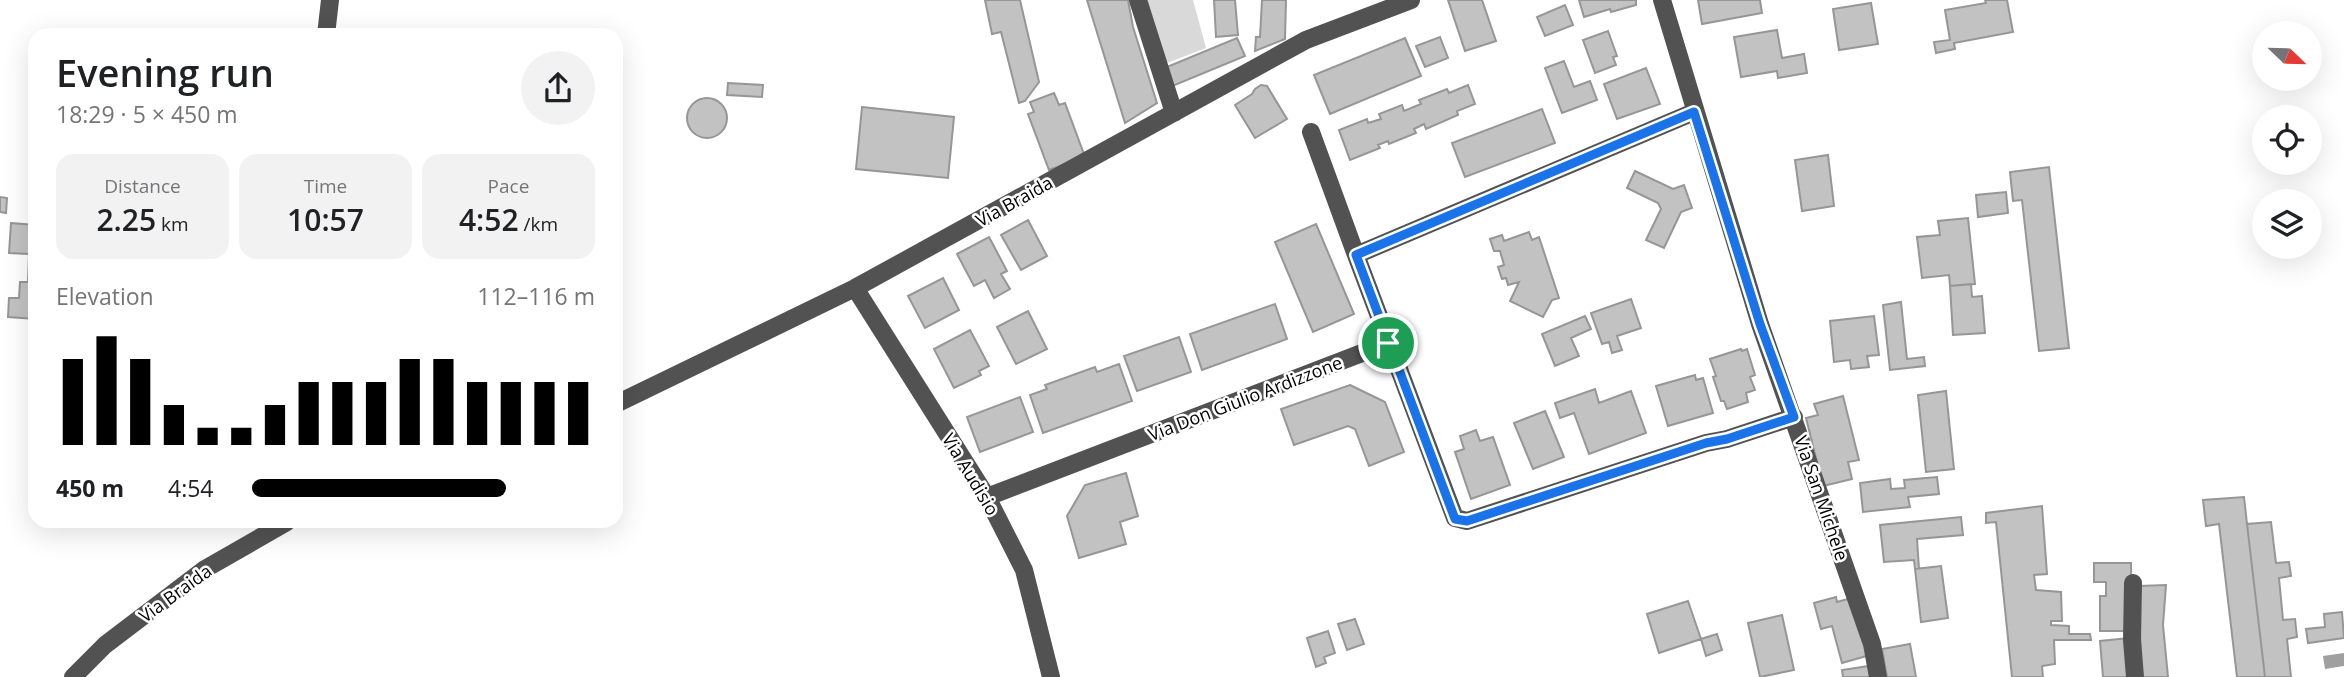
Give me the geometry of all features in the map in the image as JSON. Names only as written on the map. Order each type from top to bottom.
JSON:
[{"type":"street","points":[[327,28],[330,0]]},
{"type":"street","points":[[1138,0],[1174,113]]},
{"type":"street","name":"Via Braida","points":[[623,401],[855,288],[1306,40],[1411,0]]},
{"type":"street","name":"Via San Michele","points":[[1662,0],[1760,324],[1872,644],[1878,677]]},
{"type":"street","points":[[1356,255],[1694,112]]},
{"type":"street","points":[[1311,132],[1455,519],[1467,521],[1794,417]]},
{"type":"street","name":"Via Audisio","points":[[855,288],[987,498],[1024,570],[1051,677]]},
{"type":"street","name":"Via Don Giulio Ardizzone","points":[[987,498],[1388,343]]},
{"type":"street","name":"Via Braida","points":[[73,677],[105,645],[205,569],[277,528]]},
{"type":"street","points":[[2133,583],[2132,640],[2135,677]]},
{"type":"shaded area","points":[[1143,0],[1193,0],[1206,48],[1162,65]]},
{"type":"shaded area","points":[[2344,653],[2344,666],[2325,669],[2323,656]]},
{"type":"building","points":[[985,0],[1020,0],[1039,82],[1025,101],[1019,103],[1001,32],[992,34]]},
{"type":"building","points":[[1087,0],[1128,0],[1133,27],[1157,103],[1125,123]]},
{"type":"building","points":[[1214,0],[1235,0],[1238,35],[1216,37]]},
{"type":"building","points":[[1262,0],[1286,0],[1285,39],[1255,51],[1256,37],[1260,37]]},
{"type":"building","points":[[1448,0],[1482,0],[1496,41],[1465,51]]},
{"type":"building","points":[[1579,0],[1636,0],[1636,5],[1584,17]]},
{"type":"building","points":[[1698,0],[1760,0],[1762,13],[1702,24]]},
{"type":"building","points":[[1985,0],[2007,0],[2013,32],[1954,43],[1955,49],[1936,53],[1934,42],[1950,40],[1945,10],[1986,3]]},
{"type":"building","points":[[1871,3],[1878,44],[1839,50],[1833,9]]},
{"type":"building","points":[[1565,5],[1573,25],[1545,36],[1537,17]]},
{"type":"building","points":[[1777,30],[1782,58],[1804,54],[1807,73],[1778,78],[1777,71],[1741,77],[1734,37]]},
{"type":"building","points":[[1608,31],[1617,56],[1613,57],[1616,65],[1595,73],[1583,40]]},
{"type":"building","points":[[1440,37],[1448,58],[1425,67],[1416,46]]},
{"type":"building","points":[[1237,38],[1245,56],[1170,87],[1162,69]]},
{"type":"building","points":[[1405,38],[1421,76],[1330,114],[1314,75]]},
{"type":"building","points":[[1564,61],[1574,87],[1590,81],[1597,100],[1562,113],[1545,68]]},
{"type":"building","points":[[1646,68],[1660,104],[1617,119],[1604,84]]},
{"type":"building","points":[[728,83],[763,85],[762,97],[727,95]]},
{"type":"building","points":[[1261,85],[1267,86],[1287,119],[1255,138],[1235,105]]},
{"type":"building","points":[[1468,85],[1475,104],[1457,111],[1458,115],[1426,129],[1424,124],[1414,129],[1416,133],[1389,144],[1388,141],[1378,145],[1380,148],[1350,160],[1339,130],[1367,119],[1368,123],[1381,119],[1379,114],[1402,105],[1404,111],[1421,104],[1419,100],[1447,89],[1449,93]]},
{"type":"building","points":[[1054,93],[1059,105],[1065,103],[1085,157],[1049,170],[1028,114],[1034,112],[1030,102]]},
{"type":"building","points":[[707,98],[721,104],[727,118],[721,132],[707,138],[693,132],[687,118],[693,104]]},
{"type":"building","points":[[862,107],[954,117],[948,178],[856,169]]},
{"type":"building","points":[[1542,109],[1555,143],[1465,177],[1452,143]]},
{"type":"building","points":[[1828,155],[1834,206],[1802,211],[1795,160]]},
{"type":"building","points":[[2049,167],[2069,348],[2039,351],[2022,200],[2013,201],[2010,172]]},
{"type":"building","points":[[1635,171],[1673,189],[1684,185],[1692,208],[1681,212],[1664,248],[1646,240],[1661,209],[1658,203],[1627,188]]},
{"type":"building","points":[[2006,192],[2008,213],[1978,217],[1976,195]]},
{"type":"building","points":[[0,197],[7,198],[6,213],[0,212]]},
{"type":"building","points":[[1968,218],[1975,284],[1950,286],[1949,275],[1922,278],[1917,237],[1940,235],[1938,221]]},
{"type":"building","points":[[1028,220],[1047,256],[1021,270],[1001,235]]},
{"type":"building","points":[[11,223],[28,224],[28,254],[9,253]]},
{"type":"building","points":[[1316,224],[1354,314],[1313,332],[1275,242]]},
{"type":"building","points":[[1529,232],[1532,240],[1539,237],[1559,298],[1552,300],[1543,317],[1510,301],[1519,282],[1508,285],[1506,278],[1502,279],[1498,267],[1504,265],[1500,251],[1494,251],[1490,239],[1502,235],[1504,241]]},
{"type":"building","points":[[989,237],[1007,271],[1001,274],[1010,289],[994,298],[985,280],[974,286],[957,254]]},
{"type":"building","points":[[943,278],[959,310],[925,328],[908,296]]},
{"type":"building","points":[[20,282],[28,282],[28,318],[8,317],[9,298],[19,298]]},
{"type":"building","points":[[1971,284],[1972,297],[1982,296],[1985,333],[1953,335],[1950,286]]},
{"type":"building","points":[[1631,299],[1641,328],[1617,336],[1622,350],[1612,353],[1609,342],[1602,344],[1591,313]]},
{"type":"building","points":[[1901,302],[1907,359],[1924,357],[1925,366],[1890,370],[1883,305]]},
{"type":"building","points":[[1275,304],[1287,339],[1202,370],[1190,334]]},
{"type":"building","points":[[1028,311],[1047,349],[1016,364],[997,327]]},
{"type":"building","points":[[1585,316],[1591,329],[1571,338],[1579,356],[1555,366],[1542,334]]},
{"type":"building","points":[[1874,316],[1879,355],[1867,356],[1869,367],[1851,369],[1850,360],[1834,362],[1830,321]]},
{"type":"building","points":[[970,330],[989,366],[979,371],[981,375],[954,388],[934,349]]},
{"type":"building","points":[[1179,337],[1191,372],[1137,391],[1124,356]]},
{"type":"building","points":[[1747,349],[1755,375],[1750,377],[1755,390],[1746,393],[1748,402],[1727,409],[1724,401],[1721,401],[1710,359]]},
{"type":"building","points":[[1119,364],[1132,401],[1043,433],[1030,395],[1047,389],[1045,385],[1095,367],[1097,372]]},
{"type":"building","points":[[1695,375],[1696,380],[1703,378],[1713,413],[1668,426],[1656,386]]},
{"type":"building","points":[[1350,385],[1385,402],[1404,452],[1369,466],[1355,429],[1348,426],[1294,445],[1281,409]]},
{"type":"building","points":[[1595,389],[1599,403],[1631,391],[1646,433],[1589,454],[1574,413],[1560,418],[1555,403]]},
{"type":"building","points":[[1946,391],[1954,469],[1926,472],[1918,395]]},
{"type":"building","points":[[1843,396],[1859,460],[1848,462],[1852,479],[1823,486],[1806,418],[1818,415],[1814,404]]},
{"type":"building","points":[[1020,397],[1033,432],[980,452],[967,417]]},
{"type":"building","points":[[1545,411],[1564,457],[1533,469],[1514,423]]},
{"type":"building","points":[[1476,430],[1480,441],[1493,437],[1510,485],[1471,499],[1455,452],[1464,449],[1460,436]]},
{"type":"building","points":[[1126,473],[1138,516],[1120,522],[1126,544],[1079,558],[1067,516],[1085,485]]},
{"type":"building","points":[[1937,477],[1939,494],[1908,497],[1910,507],[1863,512],[1860,483],[1890,479],[1891,489],[1905,488],[1904,480]]},
{"type":"building","points":[[2244,497],[2265,677],[2237,677],[2219,524],[2206,526],[2203,500]]},
{"type":"building","points":[[2042,506],[2047,574],[2034,575],[2036,590],[2061,592],[2062,621],[2051,621],[2051,625],[2069,626],[2069,634],[2090,634],[2091,640],[2054,640],[2055,664],[2042,666],[2043,677],[2012,677],[1996,522],[1986,523],[1986,513]]},
{"type":"building","points":[[1961,517],[1963,535],[1917,539],[1919,569],[1915,569],[1914,560],[1884,562],[1880,525]]},
{"type":"building","points":[[2271,522],[2276,563],[2289,562],[2291,576],[2279,578],[2283,620],[2295,619],[2297,637],[2287,639],[2291,677],[2265,677],[2247,524]]},
{"type":"building","points":[[2094,563],[2131,563],[2132,631],[2100,631],[2100,596],[2106,596],[2106,582],[2094,582]]},
{"type":"building","points":[[1941,566],[1948,618],[1921,622],[1915,569]]},
{"type":"building","points":[[2166,585],[2163,625],[2168,677],[2141,677],[2139,586]]},
{"type":"building","points":[[1836,597],[1837,602],[1855,597],[1870,655],[1842,663],[1832,626],[1821,629],[1814,603]]},
{"type":"building","points":[[1688,601],[1701,639],[1659,653],[1647,614]]},
{"type":"building","points":[[2342,612],[2344,638],[2308,643],[2306,629],[2325,627],[2324,614]]},
{"type":"building","points":[[1782,615],[1794,670],[1760,677],[1748,623]]},
{"type":"building","points":[[1355,619],[1364,644],[1347,650],[1338,624]]},
{"type":"building","points":[[1328,631],[1335,653],[1324,657],[1326,663],[1316,667],[1307,638]]},
{"type":"building","points":[[1717,634],[1722,650],[1706,656],[1701,639]]},
{"type":"building","points":[[2129,638],[2132,677],[2103,677],[2100,641]]},
{"type":"building","points":[[1910,644],[1916,677],[1887,677],[1882,649]]},
{"type":"building","points":[[1869,666],[1871,677],[1843,677],[1842,670]]},
{"type":"route","points":[[1694,112],[1760,324],[1794,417],[1467,521],[1455,519],[1388,343],[1356,255],[1694,112]]}]
